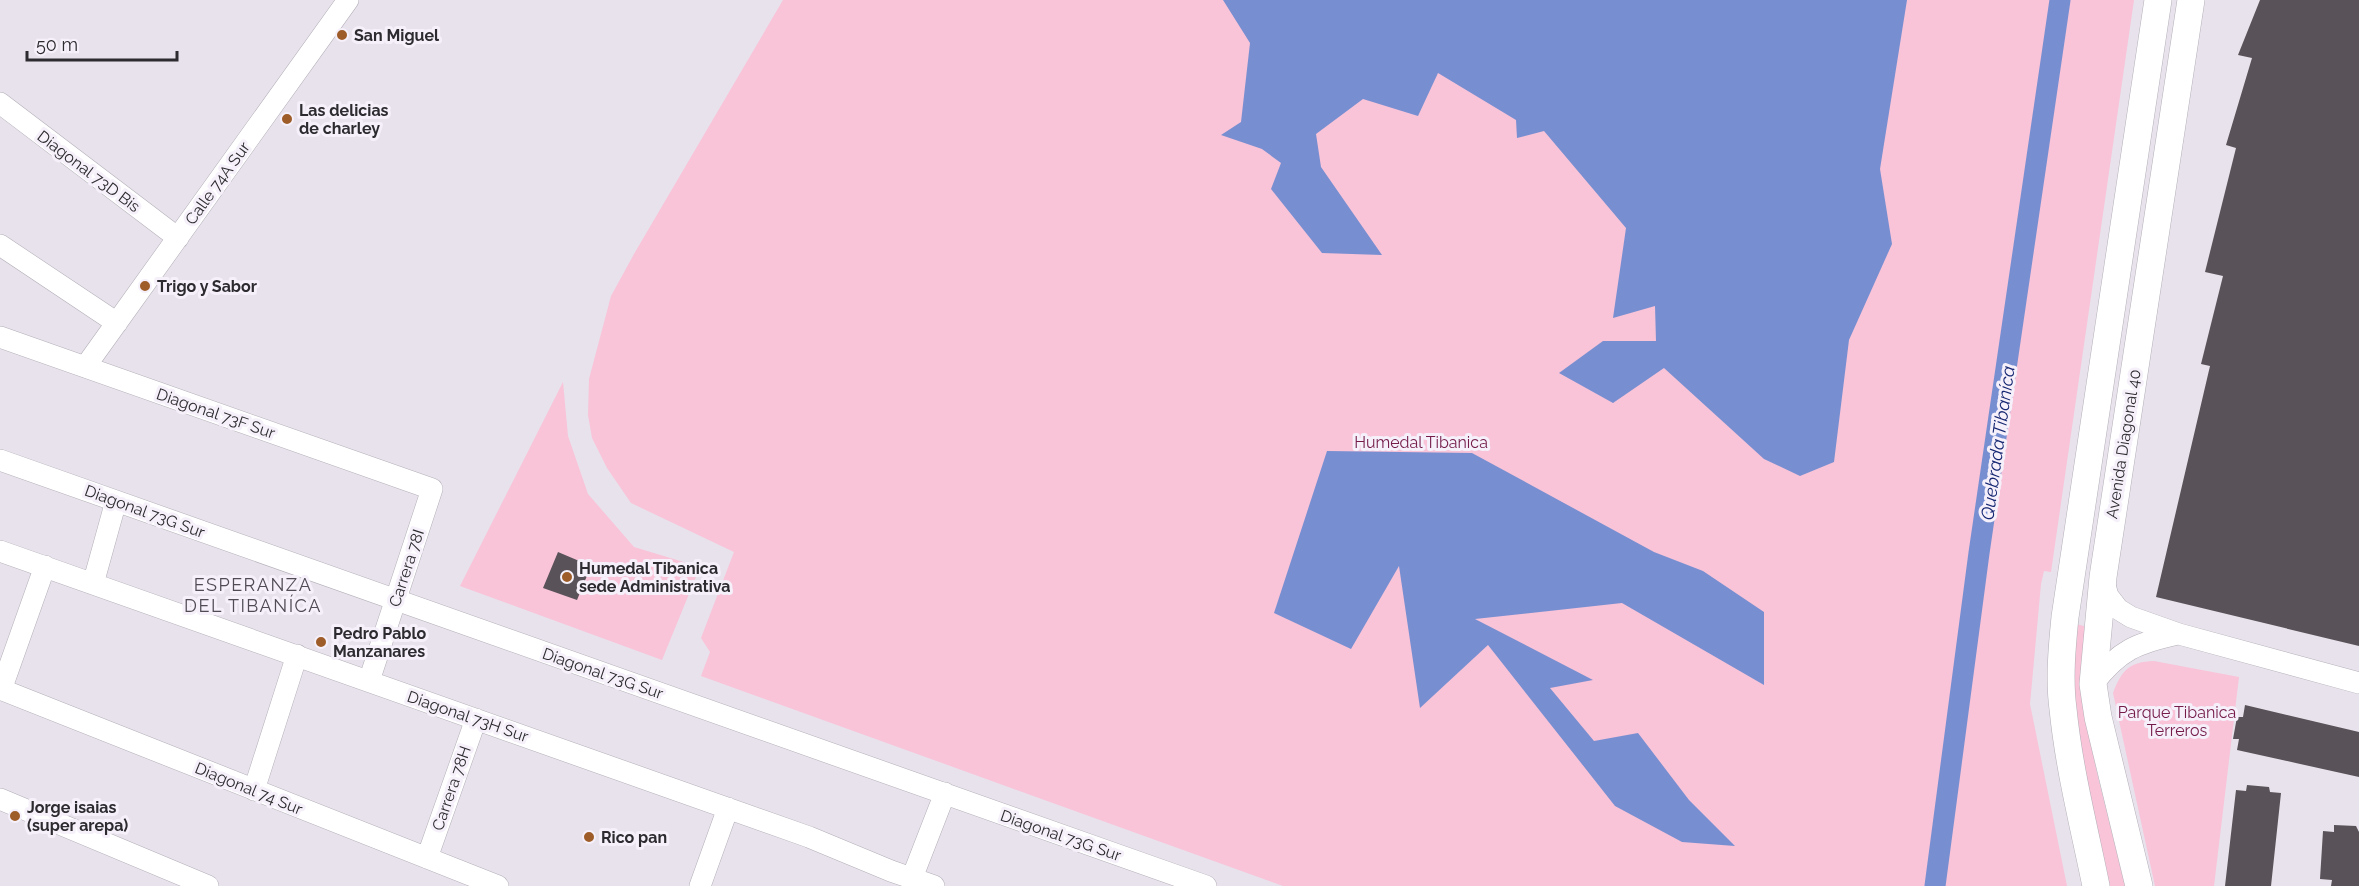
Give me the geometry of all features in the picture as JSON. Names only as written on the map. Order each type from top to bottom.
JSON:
[{"type":"main road","name":"Avenida Diagonal 40","points":[[2096,886],[2072,772],[2062,707],[2061,655],[2158,0]]},
{"type":"main road","name":"Avenida Diagonal 40","points":[[2139,886],[2098,717],[2093,684],[2103,578],[2191,0]]},
{"type":"street","name":"Calle 74A Sur","points":[[85,367],[348,0]]},
{"type":"street","name":"Diagonal 73D Bis","points":[[0,103],[178,238]]},
{"type":"street","points":[[0,245],[117,323]]},
{"type":"street","name":"Diagonal 73F Sur","points":[[0,337],[432,489]]},
{"type":"street","name":"Diagonal 73G Sur","points":[[0,460],[945,793],[1199,885]]},
{"type":"street","name":"Carrera 78I","points":[[369,681],[432,489]]},
{"type":"street","points":[[93,584],[116,501]]},
{"type":"street","name":"Diagonal 73H Sur","points":[[0,551],[809,837],[889,879],[912,878],[934,886]]},
{"type":"street","points":[[1,689],[45,566]]},
{"type":"street","points":[[2103,578],[2108,596],[2118,609],[2131,617],[2179,634],[2359,683]]},
{"type":"street","points":[[2093,684],[2108,664],[2126,651],[2148,641],[2179,634]]},
{"type":"street","points":[[254,789],[297,655]]},
{"type":"street","name":"Diagonal 74 Sur","points":[[1,689],[498,886]]},
{"type":"street","name":"Carrera 78H","points":[[427,858],[476,719]]},
{"type":"street","points":[[912,878],[945,793]]},
{"type":"street","points":[[0,799],[208,886]]},
{"type":"street","points":[[700,886],[728,808]]},
{"type":"green space","name":"Humedal Tibanica","points":[[783,0],[2134,0],[2051,572],[2044,571],[2041,584],[2030,704],[2067,886],[1283,886],[701,676],[710,652],[701,638],[734,552],[631,503],[607,468],[592,438],[588,415],[589,379],[611,296]]},
{"type":"green space","points":[[563,382],[568,436],[588,494],[634,547],[700,567],[662,660],[460,586]]},
{"type":"green space","points":[[2073,623],[2087,627],[2086,709],[2096,769],[2125,886],[2110,886],[2080,759],[2070,678]]},
{"type":"green space","name":"Parque Tibanica Terreros","points":[[2154,661],[2239,677],[2214,886],[2155,886],[2113,693],[2123,673],[2128,669],[2138,663]]},
{"type":"water","points":[[1223,0],[1907,0],[1880,169],[1892,244],[1849,340],[1834,462],[1800,476],[1764,459],[1664,368],[1613,403],[1559,373],[1603,341],[1656,341],[1655,306],[1613,318],[1626,228],[1544,131],[1517,138],[1516,120],[1438,73],[1418,116],[1363,99],[1316,134],[1321,167],[1382,255],[1322,253],[1271,189],[1281,163],[1262,149],[1221,135],[1241,122],[1250,43]]},
{"type":"water","points":[[1327,451],[1472,453],[1654,552],[1703,571],[1764,612],[1764,685],[1622,603],[1475,619],[1593,680],[1550,688],[1594,741],[1638,733],[1689,800],[1735,846],[1682,842],[1615,806],[1488,645],[1420,708],[1399,566],[1351,649],[1274,613]]},
{"type":"building","points":[[2260,0],[2359,0],[2359,646],[2156,597],[2210,366],[2201,364],[2223,276],[2205,272],[2236,148],[2226,145],[2252,58],[2238,55]]},
{"type":"building","name":"Humedal Tibanica sede Administrativa","points":[[558,552],[591,566],[577,600],[543,588]]},
{"type":"building","points":[[2245,705],[2359,732],[2359,777],[2237,750],[2239,739],[2233,739],[2237,717],[2243,717]]},
{"type":"building","points":[[2247,785],[2269,787],[2270,792],[2281,793],[2271,886],[2225,886],[2236,790],[2246,791]]},
{"type":"building","points":[[2334,825],[2356,826],[2359,832],[2359,886],[2331,886],[2332,880],[2320,879],[2323,831],[2334,832]]},
{"type":"waterway","name":"Quebrada Tibaníca","points":[[1935,886],[1979,553],[2060,0]]},
{"type":"place","name":"San Miguel","points":[[342,35]]},
{"type":"place","name":"Las delicias de charley","points":[[287,119]]},
{"type":"place","name":"Trigo y Sabor","points":[[145,286]]},
{"type":"place","name":"Humedal Tibanica sede Administrativa","points":[[567,577]]},
{"type":"place","name":"Pedro Pablo Manzanares","points":[[321,642]]},
{"type":"place","name":"Jorge isaias (super arepa)","points":[[15,816]]},
{"type":"place","name":"Rico pan","points":[[589,837]]},
{"type":"district","name":"ESPERANZA DEL TIBANÍCA","points":[[253,595]]}]
